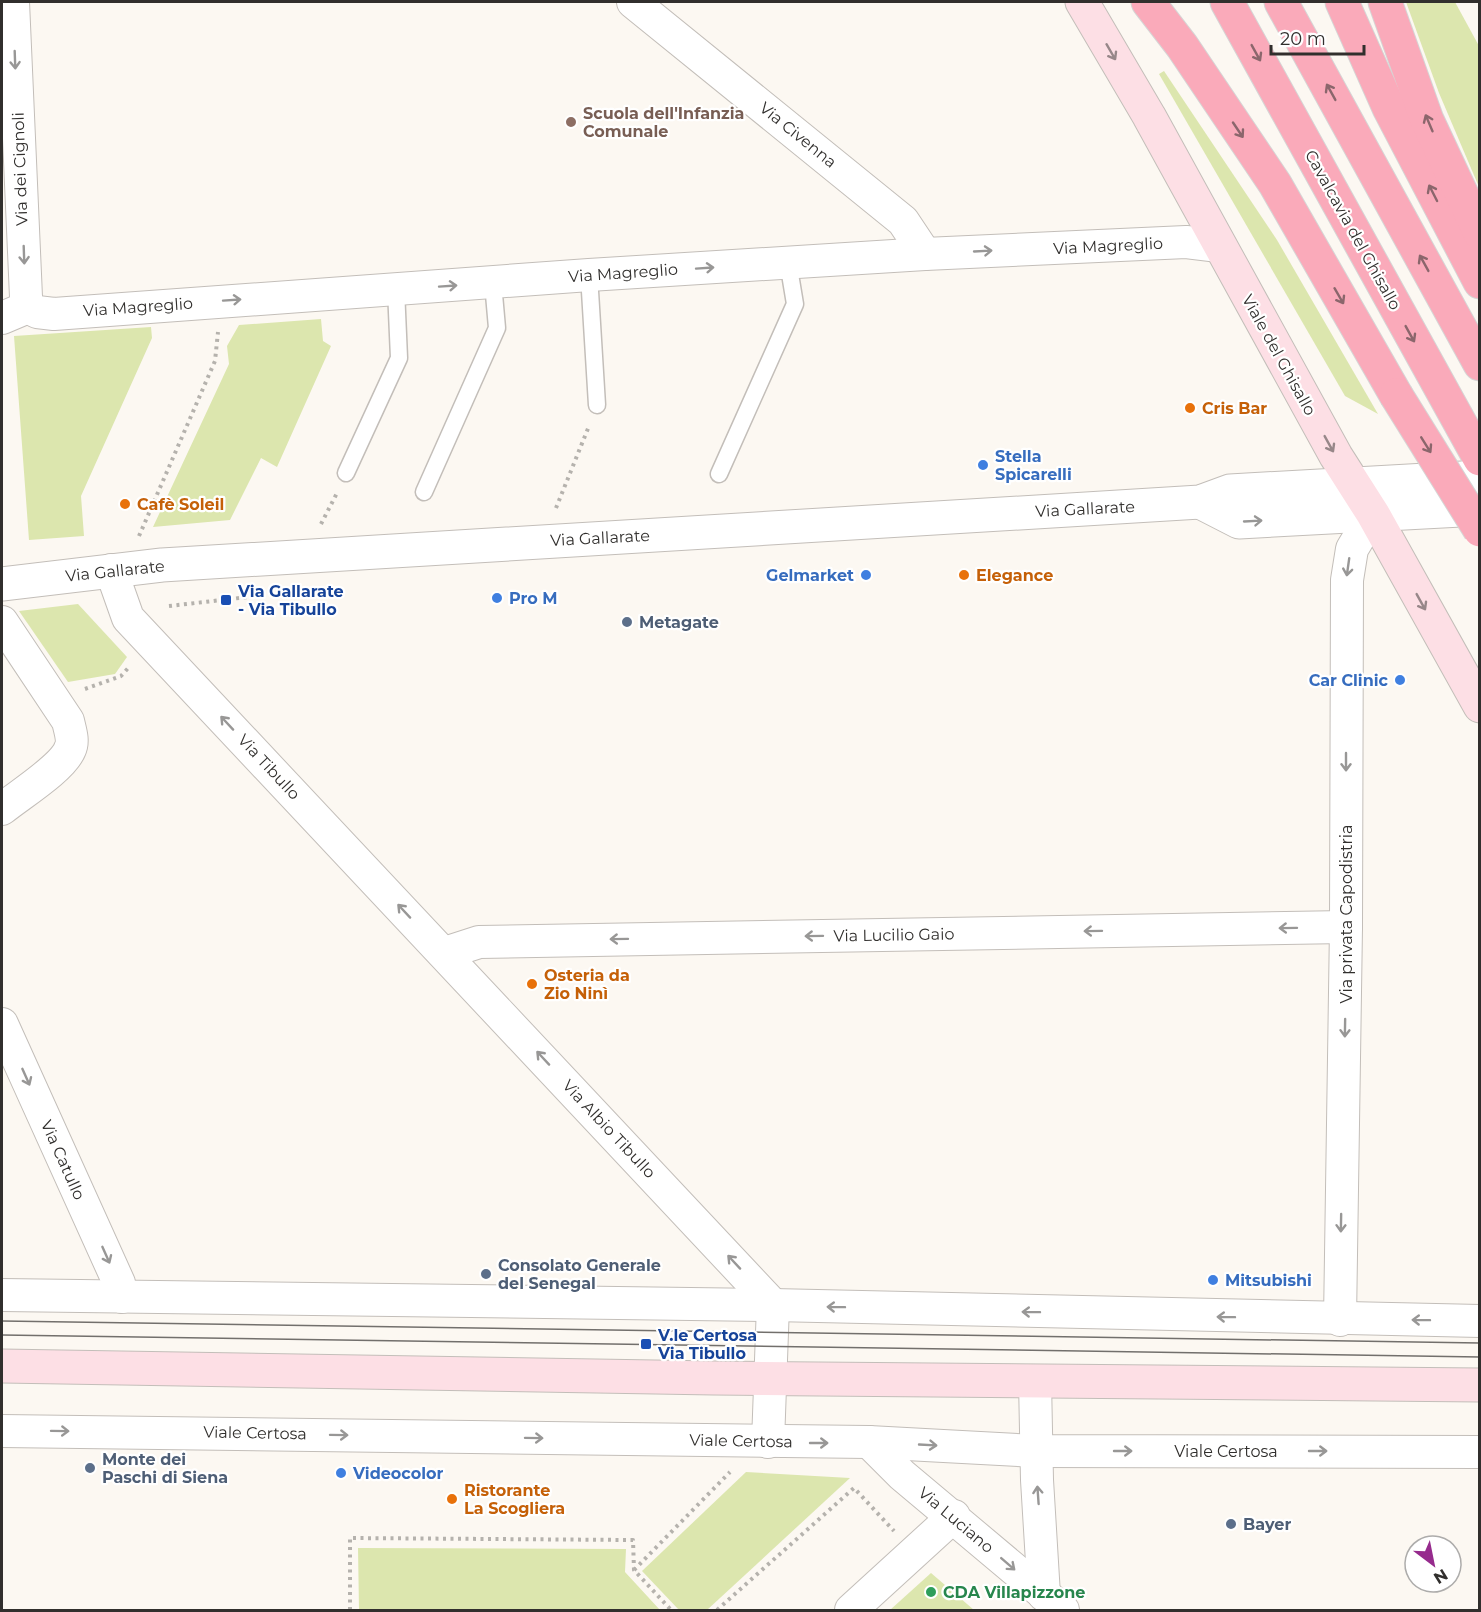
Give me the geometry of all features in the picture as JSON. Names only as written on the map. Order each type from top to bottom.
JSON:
[{"type":"highway","points":[[1148,2],[1182,46],[1275,184],[1395,395],[1479,530]]},
{"type":"highway","name":"Cavalcavia del Ghisallo","points":[[1227,2],[1479,459]]},
{"type":"highway","points":[[1281,2],[1476,358]]},
{"type":"highway","points":[[1342,2],[1389,108],[1479,282]]},
{"type":"highway","points":[[1385,2],[1427,120],[1479,233]]},
{"type":"main road","name":"Viale del Ghisallo","points":[[1082,2],[1479,706]]},
{"type":"main road","points":[[2,1366],[1035,1382],[1479,1385]]},
{"type":"street","name":"Via dei Cignoli","points":[[13,2],[24,268],[15,313]]},
{"type":"street","name":"Via Civenna","points":[[633,2],[903,221],[925,254]]},
{"type":"street","name":"Via Magreglio","points":[[15,313],[54,314],[590,275],[925,254],[1186,242],[1219,246]]},
{"type":"street","name":"Via Gallarate","points":[[2,584],[111,570],[232,561],[1200,502],[1230,491],[1479,477]]},
{"type":"street","points":[[1200,502],[1239,522],[1479,509]]},
{"type":"street","name":"Via privata Capodistria","points":[[1340,1320],[1346,927],[1347,580],[1352,549],[1372,514]]},
{"type":"street","name":"Via Tibullo","points":[[111,570],[128,618],[445,953]]},
{"type":"street","points":[[2,622],[68,721],[71,748],[64,759],[2,809]]},
{"type":"street","name":"Via Lucilio Gaio","points":[[445,953],[478,942],[1346,927]]},
{"type":"street","name":"Via Albio Tibullo","points":[[445,953],[773,1305]]},
{"type":"street","name":"Via Catullo","points":[[2,1024],[119,1283],[122,1297]]},
{"type":"street","points":[[2,1295],[773,1305],[1340,1320],[1479,1321]]},
{"type":"street","points":[[768,1442],[773,1305]]},
{"type":"street","name":"Via Luciano","points":[[1035,1382],[1036,1451],[1054,1603]]},
{"type":"street","name":"Viale Certosa","points":[[2,1431],[869,1442],[1036,1451],[1479,1452]]},
{"type":"street","name":"Via Luciano","points":[[869,1442],[902,1475],[954,1516],[1054,1603]]},
{"type":"street","points":[[851,1611],[954,1516]]},
{"type":"lane","points":[[719,474],[795,304],[788,262]]},
{"type":"lane","points":[[590,275],[597,405]]},
{"type":"lane","points":[[424,492],[497,328],[493,283]]},
{"type":"lane","points":[[346,473],[399,358],[396,290]]},
{"type":"path","points":[[137,540],[216,361],[219,321]]},
{"type":"path","points":[[555,512],[597,405]]},
{"type":"path","points":[[319,528],[346,473]]},
{"type":"path","points":[[170,606],[257,596]]},
{"type":"path","points":[[56,703],[121,676],[151,643]]},
{"type":"path","points":[[634,1570],[731,1471]]},
{"type":"path","points":[[717,1611],[854,1488],[915,1554]]},
{"type":"path","points":[[350,1611],[350,1538],[633,1540],[634,1570],[671,1611]]},
{"type":"green space","points":[[1406,2],[1455,2],[1479,46],[1479,187],[1439,93]]},
{"type":"green space","points":[[1164,71],[1277,240],[1378,414],[1345,396],[1159,74]]},
{"type":"green space","points":[[321,319],[323,341],[331,346],[277,467],[261,458],[230,520],[153,527],[229,364],[227,346],[239,325]]},
{"type":"green space","points":[[151,327],[152,338],[81,496],[84,536],[29,540],[14,336]]},
{"type":"green space","points":[[78,604],[127,657],[115,674],[68,682],[19,611]]},
{"type":"green space","points":[[746,1472],[850,1478],[707,1610],[679,1610],[642,1571]]},
{"type":"green space","points":[[358,1548],[626,1549],[625,1572],[660,1610],[359,1610]]},
{"type":"green space","name":"CDA Villapizzone","points":[[931,1573],[974,1610],[890,1610]]},
{"type":"tram line","points":[[2,1321],[1480,1343]]},
{"type":"tram line","points":[[2,1335],[1480,1357]]},
{"type":"place","name":"Scuola dell'Infanzia Comunale","points":[[571,122]]},
{"type":"place","name":"Cris Bar","points":[[1190,408]]},
{"type":"place","name":"Stella Spicarelli","points":[[983,465]]},
{"type":"place","name":"Cafè Soleil","points":[[125,504]]},
{"type":"place","name":"Gelmarket","points":[[866,575]]},
{"type":"place","name":"Elegance","points":[[964,575]]},
{"type":"place","name":"Pro M","points":[[497,598]]},
{"type":"place","name":"Via Gallarate - Via Tibullo","points":[[226,600]]},
{"type":"place","name":"Metagate","points":[[627,622]]},
{"type":"place","name":"Car Clinic","points":[[1400,680]]},
{"type":"place","name":"Osteria da Zio Ninì","points":[[532,984]]},
{"type":"place","name":"Consolato Generale del Senegal","points":[[486,1274]]},
{"type":"place","name":"Mitsubishi","points":[[1213,1280]]},
{"type":"place","name":"V.le Certosa Via Tibullo","points":[[646,1344]]},
{"type":"place","name":"Monte dei Paschi di Siena","points":[[90,1468]]},
{"type":"place","name":"Videocolor","points":[[341,1473]]},
{"type":"place","name":"Ristorante La Scogliera","points":[[452,1499]]},
{"type":"place","name":"Bayer","points":[[1231,1524]]},
{"type":"place","name":"CDA Villapizzone","points":[[931,1592]]}]
